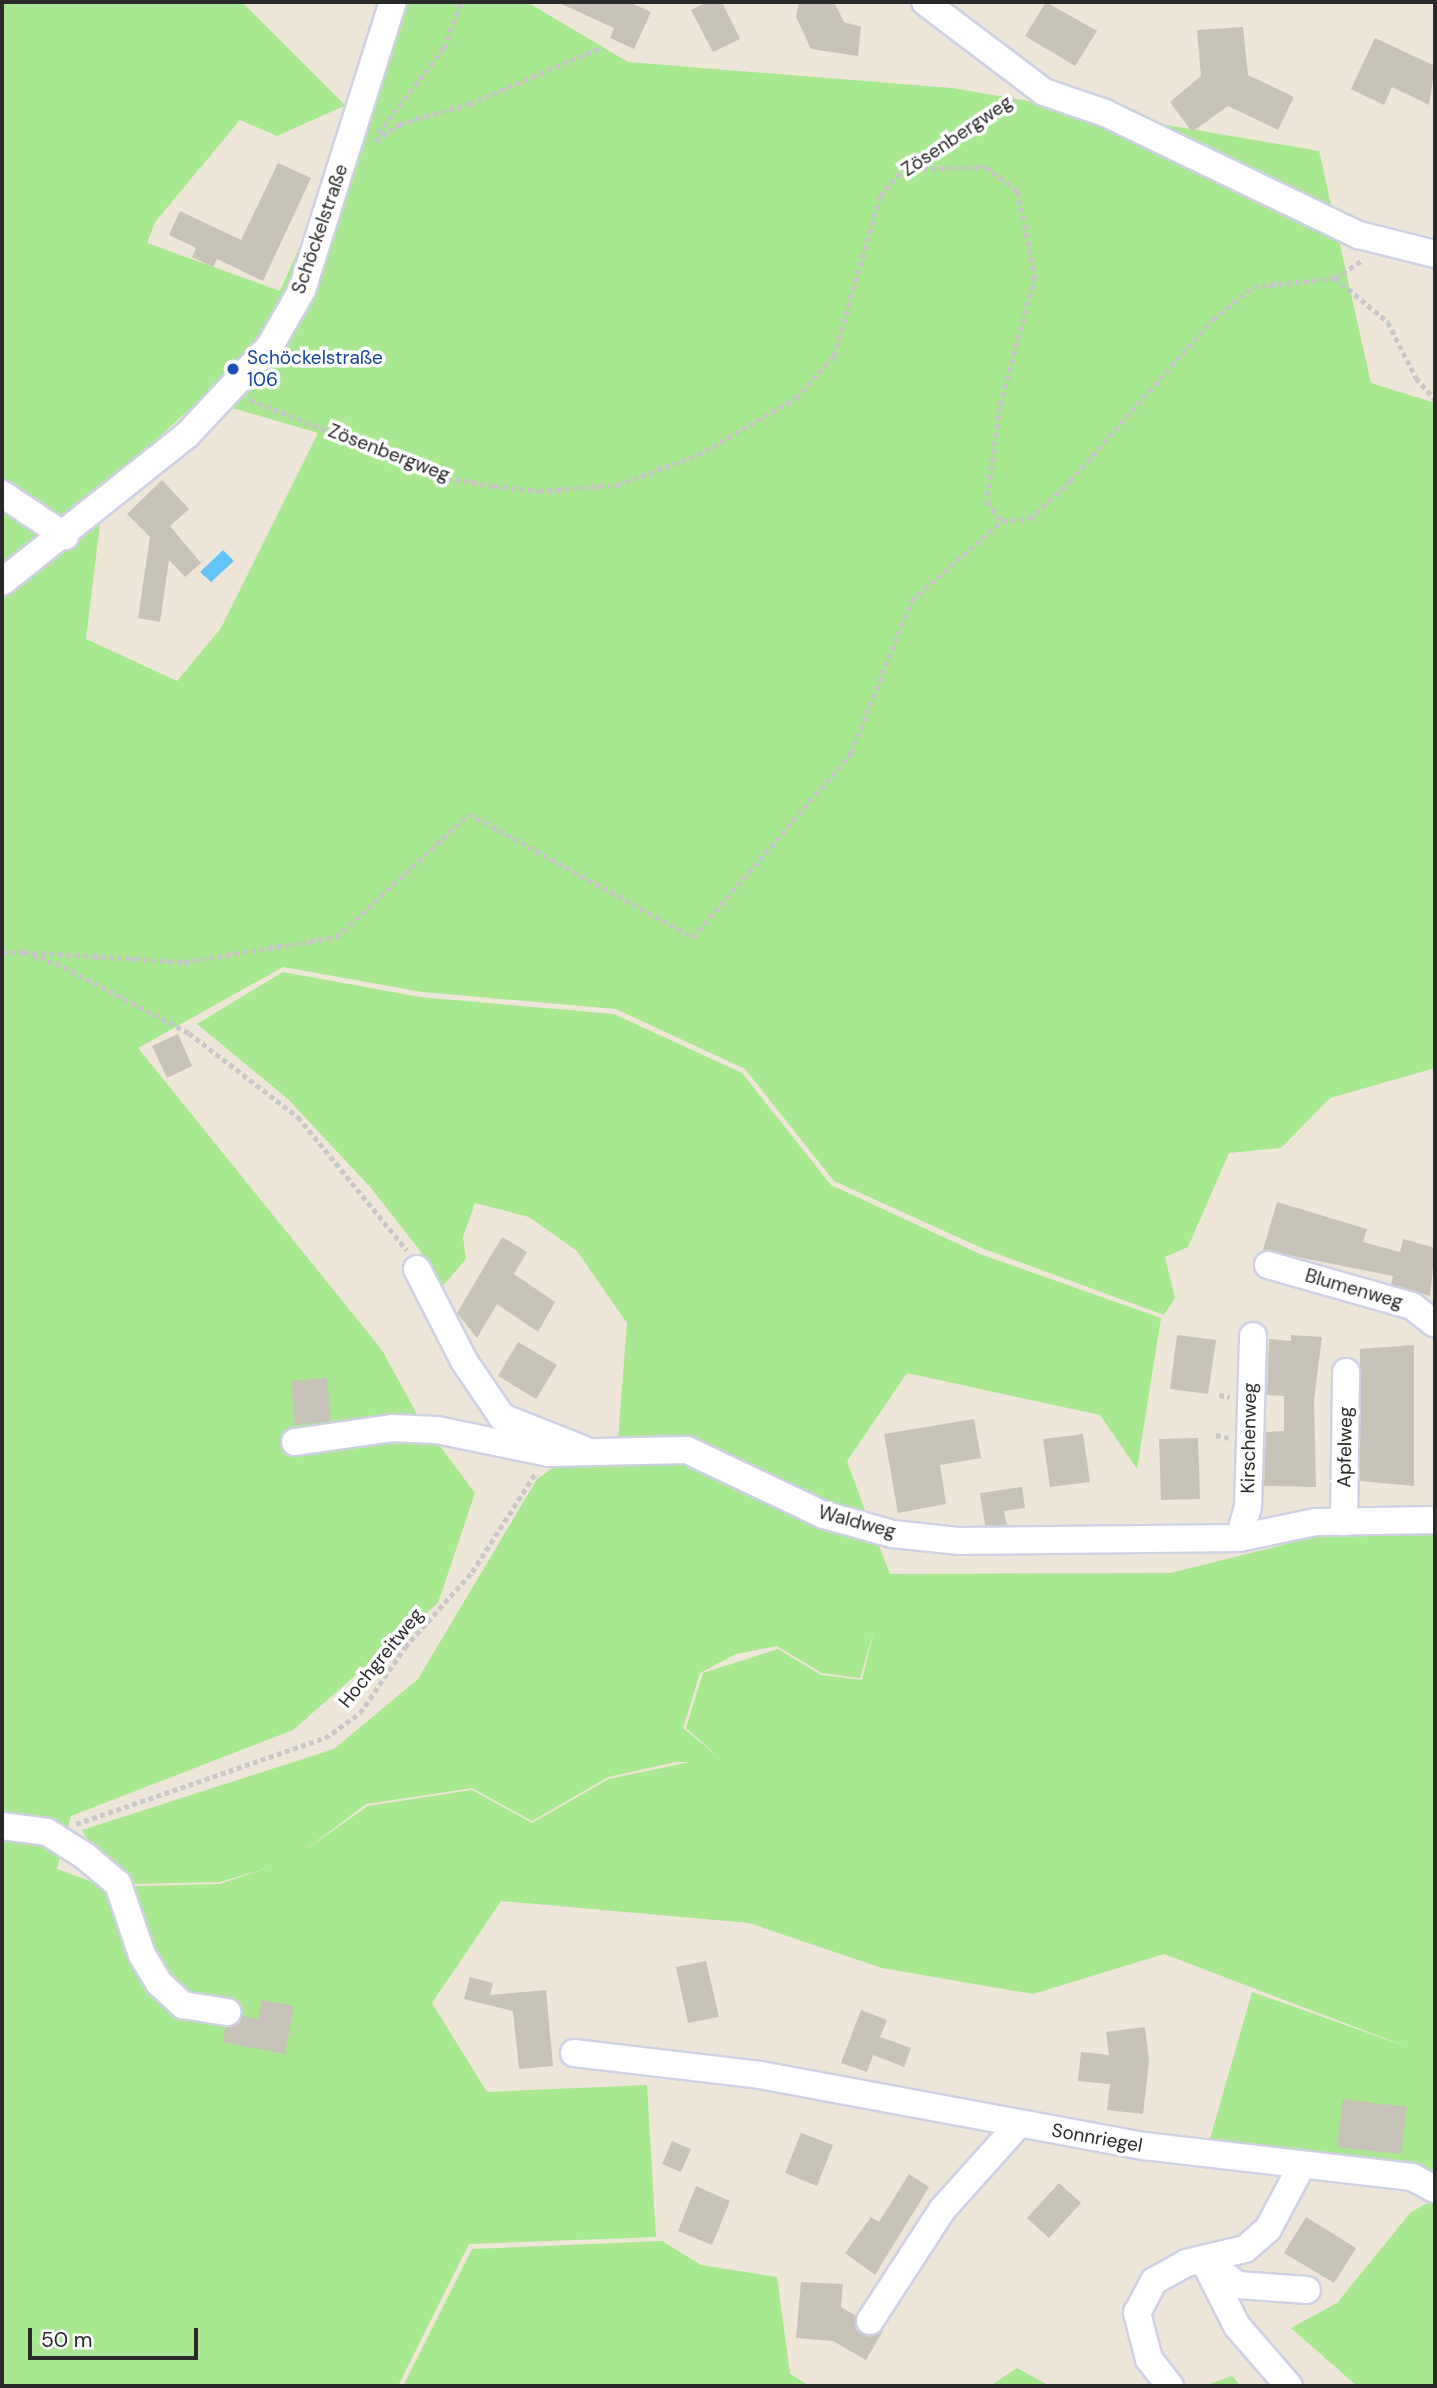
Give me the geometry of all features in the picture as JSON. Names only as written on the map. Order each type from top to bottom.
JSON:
[{"type":"street","name":"Schöckelstraße","points":[[2,582],[65,536],[187,435],[270,346],[302,290],[393,2]]},
{"type":"street","name":"Zösenbergweg","points":[[926,2],[1030,83],[1359,235],[1435,254]]},
{"type":"street","points":[[2,494],[65,536]]},
{"type":"street","name":"Blumenweg","points":[[1268,1265],[1412,1306],[1435,1324]]},
{"type":"street","points":[[417,1269],[464,1361],[502,1417],[584,1450]]},
{"type":"street","name":"Kirschenweg","points":[[1239,1538],[1248,1507],[1253,1336]]},
{"type":"street","name":"Apfelweg","points":[[1344,1522],[1346,1372]]},
{"type":"street","name":"Waldweg","points":[[295,1442],[392,1428],[437,1430],[549,1453],[584,1450],[687,1450],[824,1515],[893,1534],[1007,1544],[1239,1538],[1344,1522],[1435,1520]]},
{"type":"street","points":[[2,1826],[47,1832],[118,1884],[142,1955],[159,1983],[183,2006],[227,2012]]},
{"type":"street","name":"Sonnriegel","points":[[574,2053],[760,2075],[1019,2124],[1301,2167],[1412,2177],[1435,2189]]},
{"type":"street","points":[[870,2320],[942,2210],[1019,2124]]},
{"type":"street","points":[[1170,2386],[1149,2358],[1137,2313],[1154,2281],[1203,2259],[1245,2249],[1268,2229],[1301,2167]]},
{"type":"street","points":[[1203,2259],[1237,2285],[1307,2290]]},
{"type":"street","points":[[1203,2259],[1237,2326],[1289,2386]]},
{"type":"path","points":[[461,2],[444,48],[368,145],[400,124],[469,104],[603,47]]},
{"type":"path","name":"Zösenbergweg","points":[[226,392],[447,478],[540,491],[617,485],[698,455],[796,398],[826,364],[856,295],[880,196],[904,169],[1004,108],[1030,83]]},
{"type":"path","points":[[904,169],[986,167],[1018,191],[1035,277],[1000,407],[987,502],[1002,521]]},
{"type":"path","points":[[2,953],[184,962],[337,937],[469,814],[693,937],[851,753],[912,600],[1002,521],[1030,519],[1060,491],[1213,318],[1253,287],[1335,278],[1391,243]]},
{"type":"path","points":[[1335,278],[1388,322],[1416,378],[1435,399]]},
{"type":"path","points":[[24,952],[189,1033],[298,1117],[401,1238],[417,1269]]},
{"type":"path","name":"Hochgreitweg","points":[[47,1832],[325,1738],[360,1713],[405,1647],[472,1572],[549,1453]]},
{"type":"green space","points":[[2,2],[242,2],[345,105],[383,2],[527,2],[628,62],[952,88],[1319,151],[1371,383],[1435,403],[1435,1068],[1330,1098],[1281,1148],[1229,1153],[1188,1247],[1165,1257],[1175,1298],[1164,1315],[984,1249],[834,1181],[745,1069],[616,1009],[422,992],[283,967],[138,1048],[382,1350],[419,1418],[475,1493],[438,1603],[293,1730],[71,1816],[57,1869],[106,1887],[220,1884],[273,1866],[220,1882],[126,1884],[99,1862],[82,1830],[334,1749],[418,1679],[537,1479],[560,1463],[690,1457],[876,1538],[890,1574],[1170,1573],[1315,1537],[1435,1530],[1435,2180],[1207,2149],[1252,1992],[1413,2049],[1164,1954],[1033,1994],[882,1968],[749,1923],[501,1901],[432,2003],[487,2092],[647,2085],[656,2237],[469,2244],[398,2386],[2,2386],[2,598],[100,524],[86,639],[177,681],[221,628],[318,433],[229,407],[215,386],[69,519],[58,522],[2,489]],"holes":[[[344,106],[309,225],[280,291],[147,243],[155,222],[240,120],[277,136]],[[875,1627],[862,1680],[821,1675],[778,1649],[703,1673],[686,1728],[722,1760],[683,1728],[700,1673],[736,1654],[777,1646],[822,1673],[860,1678]],[[676,1762],[690,1762],[609,1779],[532,1823],[472,1790],[368,1806],[301,1853],[366,1804],[472,1788],[532,1821],[608,1777]]]},
{"type":"green space","points":[[2,501],[43,532],[2,575]]},
{"type":"green space","points":[[283,972],[420,997],[614,1014],[742,1073],[831,1185],[980,1254],[1161,1318],[1137,1469],[1100,1415],[907,1373],[847,1461],[870,1524],[618,1440],[627,1323],[577,1251],[529,1217],[475,1203],[463,1237],[466,1259],[440,1289],[421,1252],[371,1188],[289,1100],[197,1024]]},
{"type":"green space","points":[[1435,2199],[1435,2386],[1357,2386],[1291,2328],[1337,2303],[1411,2212]]},
{"type":"green space","points":[[662,2241],[701,2265],[777,2277],[790,2374],[810,2386],[403,2386],[472,2249]]},
{"type":"green space","points":[[1017,2368],[1048,2385],[990,2386]]},
{"type":"green space","points":[[1232,2376],[1241,2386],[1204,2386]]},
{"type":"water","points":[[223,550],[234,561],[211,582],[200,572]]},
{"type":"building","points":[[557,2],[629,2],[651,12],[634,49],[610,38],[614,28]]},
{"type":"building","points":[[707,2],[722,2],[740,39],[713,52],[691,10]]},
{"type":"building","points":[[799,2],[834,2],[844,22],[861,27],[858,56],[811,49],[796,17]]},
{"type":"building","points":[[1046,2],[1097,31],[1075,66],[1025,36]]},
{"type":"building","points":[[1243,27],[1248,75],[1294,97],[1278,130],[1228,106],[1192,132],[1170,102],[1201,76],[1197,30]]},
{"type":"building","points":[[1375,38],[1435,66],[1429,105],[1392,87],[1384,105],[1351,89]]},
{"type":"building","points":[[278,163],[311,178],[263,281],[217,259],[213,267],[192,257],[196,248],[169,235],[180,211],[241,240]]},
{"type":"building","points":[[162,480],[189,509],[170,526],[201,563],[185,577],[169,560],[160,622],[138,618],[150,537],[127,514]]},
{"type":"building","points":[[178,1034],[192,1066],[167,1078],[152,1046]]},
{"type":"building","points":[[1277,1202],[1367,1229],[1363,1242],[1400,1252],[1403,1239],[1435,1248],[1430,1296],[1391,1284],[1393,1276],[1263,1250]]},
{"type":"building","points":[[502,1237],[527,1252],[514,1274],[555,1302],[538,1332],[497,1304],[477,1338],[457,1313]]},
{"type":"building","points":[[1177,1335],[1216,1340],[1208,1394],[1170,1389]]},
{"type":"building","points":[[1291,1335],[1322,1337],[1314,1400],[1316,1487],[1264,1486],[1266,1432],[1284,1431],[1284,1396],[1267,1395],[1269,1339],[1291,1341]]},
{"type":"building","points":[[518,1342],[557,1365],[536,1399],[498,1376]]},
{"type":"building","points":[[1414,1345],[1414,1486],[1360,1481],[1360,1349]]},
{"type":"building","points":[[327,1378],[331,1421],[295,1425],[291,1381]]},
{"type":"building","points":[[974,1419],[981,1458],[940,1465],[946,1504],[898,1513],[884,1434]]},
{"type":"building","points":[[1083,1434],[1090,1482],[1050,1487],[1043,1439]]},
{"type":"building","points":[[1198,1438],[1200,1499],[1161,1500],[1159,1439]]},
{"type":"building","points":[[1022,1487],[1025,1508],[1004,1511],[1007,1525],[985,1525],[980,1493]]},
{"type":"building","points":[[706,1961],[719,2017],[688,2023],[676,1967]]},
{"type":"building","points":[[470,1977],[493,1983],[490,1995],[546,1990],[553,2066],[519,2069],[513,2011],[464,1999]]},
{"type":"building","points":[[262,2000],[294,2006],[285,2054],[223,2042],[225,2028],[242,2016],[258,2019]]},
{"type":"building","points":[[861,2010],[887,2020],[880,2037],[911,2048],[904,2067],[873,2055],[867,2072],[841,2063]]},
{"type":"building","points":[[1145,2027],[1149,2061],[1143,2114],[1107,2110],[1110,2084],[1078,2081],[1081,2052],[1109,2055],[1106,2032]]},
{"type":"building","points":[[1343,2099],[1407,2107],[1401,2154],[1337,2147]]},
{"type":"building","points":[[801,2133],[833,2145],[817,2186],[785,2173]]},
{"type":"building","points":[[672,2141],[691,2149],[681,2172],[662,2164]]},
{"type":"building","points":[[909,2174],[929,2187],[875,2275],[845,2253],[871,2217],[879,2222]]},
{"type":"building","points":[[1059,2183],[1081,2203],[1049,2238],[1027,2218]]},
{"type":"building","points":[[696,2186],[730,2201],[712,2245],[678,2231]]},
{"type":"building","points":[[1306,2217],[1356,2248],[1334,2283],[1284,2253]]},
{"type":"building","points":[[801,2282],[843,2284],[841,2307],[856,2316],[856,2329],[869,2337],[883,2331],[866,2360],[833,2341],[796,2338]]},
{"type":"place","name":"Schöckelstraße 106","points":[[233,369]]}]
